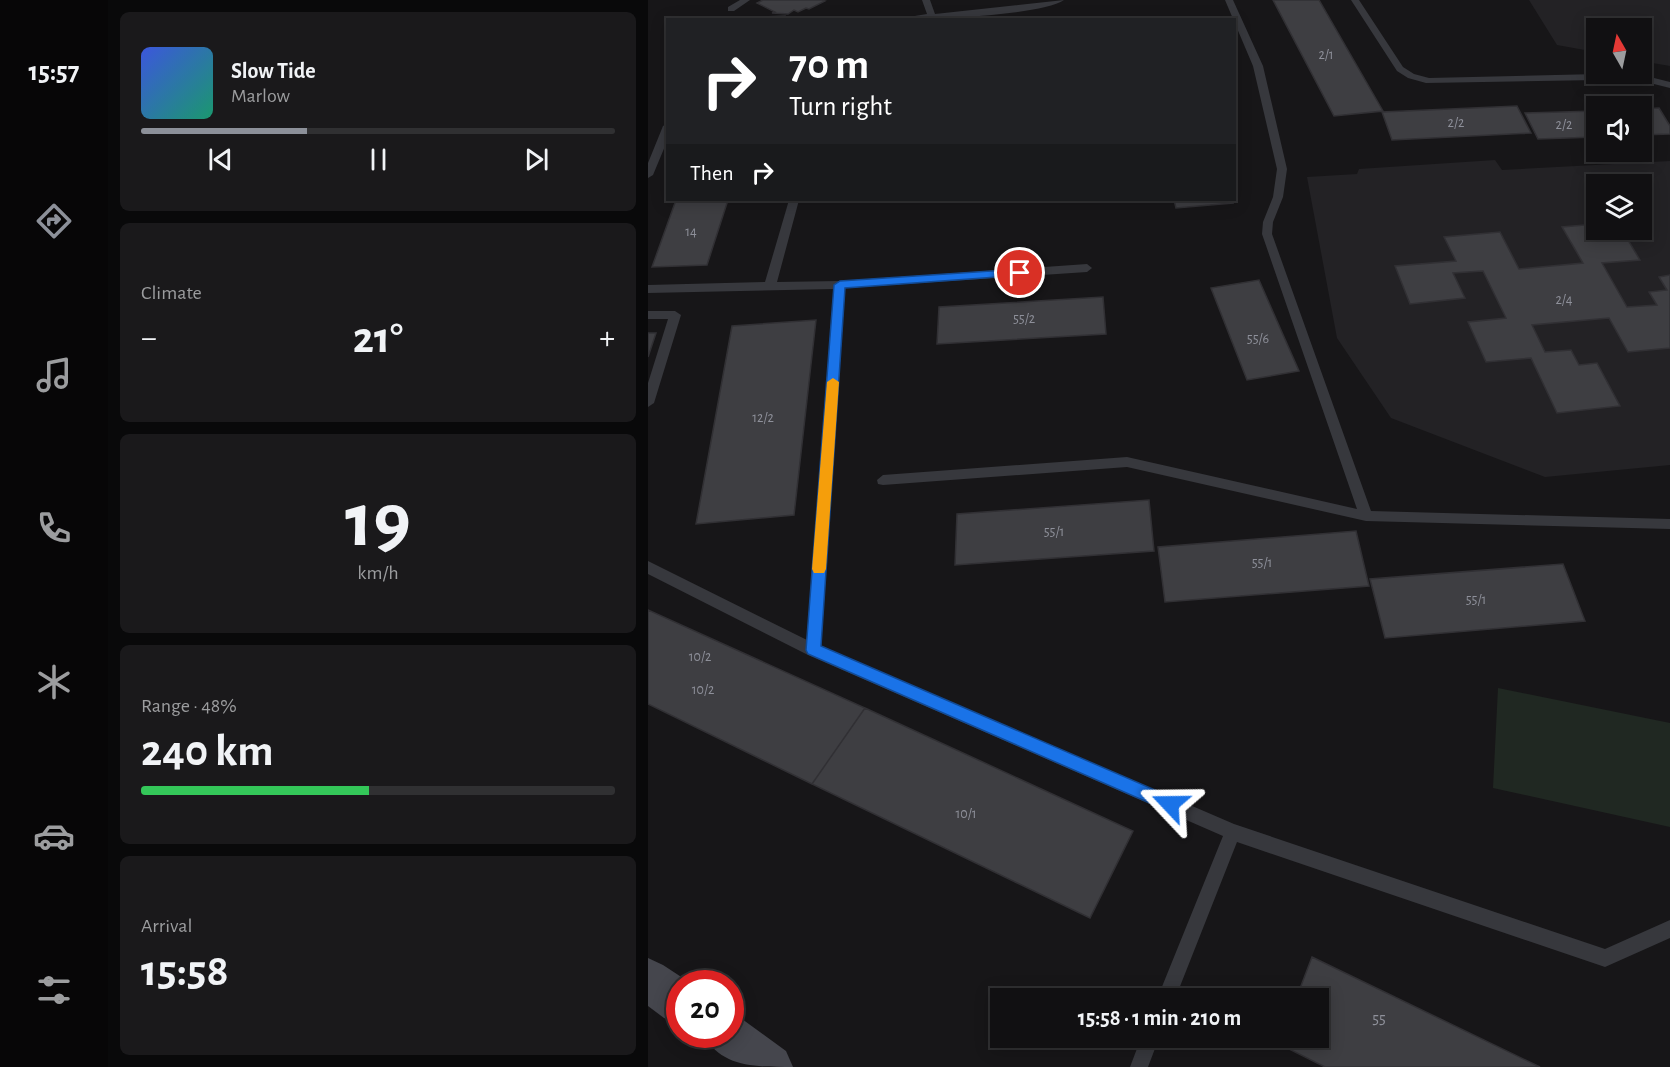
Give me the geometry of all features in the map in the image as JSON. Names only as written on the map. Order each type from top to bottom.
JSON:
[{"type":"main road","points":[[648,980],[666,992]]},
{"type":"main road","points":[[744,1048],[771,1067]]},
{"type":"lane","points":[[730,9],[746,0]]},
{"type":"lane","points":[[926,0],[931,15]]},
{"type":"lane","points":[[909,18],[1030,7],[1060,0]]},
{"type":"lane","points":[[1229,0],[1258,66],[1282,169],[1278,197],[1268,222],[1271,247],[1366,516]]},
{"type":"lane","points":[[1355,0],[1400,69],[1429,81],[1598,77],[1650,80],[1670,85]]},
{"type":"lane","points":[[648,175],[666,131]]},
{"type":"lane","points":[[770,286],[794,201]]},
{"type":"lane","points":[[648,289],[840,285],[1087,268]]},
{"type":"lane","points":[[813,650],[840,285]]},
{"type":"lane","points":[[648,315],[675,315],[648,403]]},
{"type":"lane","points":[[883,480],[1128,462],[1366,516],[1670,524]]},
{"type":"lane","points":[[648,567],[813,650],[1233,832],[1605,958],[1670,929]]},
{"type":"lane","points":[[1170,988],[1233,832]]},
{"type":"lane","points":[[1139,1067],[1146,1048]]},
{"type":"shaded area","points":[[1529,0],[1670,0],[1670,66],[1652,63],[1652,18],[1586,18],[1586,50],[1557,45]]},
{"type":"shaded area","points":[[1495,160],[1502,170],[1670,161],[1670,465],[1545,477],[1391,418],[1337,338],[1307,177],[1357,174],[1359,169]]},
{"type":"shaded area","points":[[1498,688],[1670,723],[1670,827],[1493,788]]},
{"type":"building","points":[[763,0],[825,1],[809,9],[798,12],[794,10],[788,14],[772,13],[775,12],[757,3]]},
{"type":"building","points":[[1273,0],[1319,0],[1383,111],[1334,116]]},
{"type":"building","points":[[785,16],[784,18],[742,18]]},
{"type":"building","points":[[1517,106],[1531,133],[1392,140],[1382,112]]},
{"type":"building","points":[[1652,108],[1659,108],[1670,126],[1670,134],[1652,135]]},
{"type":"building","points":[[1586,111],[1586,137],[1538,139],[1525,113]]},
{"type":"building","points":[[676,201],[728,201],[707,265],[652,267]]},
{"type":"building","points":[[1174,201],[1232,201],[1233,203],[1176,208]]},
{"type":"building","points":[[1586,225],[1586,240],[1628,240],[1640,260],[1602,263],[1627,307],[1657,305],[1649,292],[1667,290],[1659,277],[1670,275],[1670,348],[1628,352],[1609,318],[1532,325],[1545,352],[1571,350],[1579,365],[1597,363],[1620,406],[1557,413],[1531,358],[1486,362],[1468,322],[1506,318],[1483,271],[1453,273],[1465,298],[1410,304],[1395,266],[1456,261],[1444,237],[1500,232],[1519,269],[1583,263],[1562,227]]},
{"type":"building","points":[[1259,280],[1299,371],[1247,380],[1211,288]]},
{"type":"building","points":[[1103,297],[1106,334],[937,344],[939,307]]},
{"type":"building","points":[[816,320],[794,515],[696,524],[732,326]]},
{"type":"building","points":[[648,333],[656,333],[648,357]]},
{"type":"building","points":[[1149,500],[1154,551],[955,565],[957,514]]},
{"type":"building","points":[[1356,531],[1369,586],[1165,602],[1158,547]]},
{"type":"building","points":[[1563,564],[1585,621],[1385,638],[1370,579]]},
{"type":"building","points":[[648,610],[865,708],[812,784],[648,704]]},
{"type":"building","points":[[865,708],[1133,831],[1090,918],[812,784]]},
{"type":"building","points":[[1312,957],[1540,1067],[1325,1067],[1287,1048],[1329,1048],[1329,988],[1300,988]]},
{"type":"slow traffic","points":[[819,569],[833,382]]},
{"type":"route","points":[[1020,273],[840,285],[813,650],[1170,804]]}]
